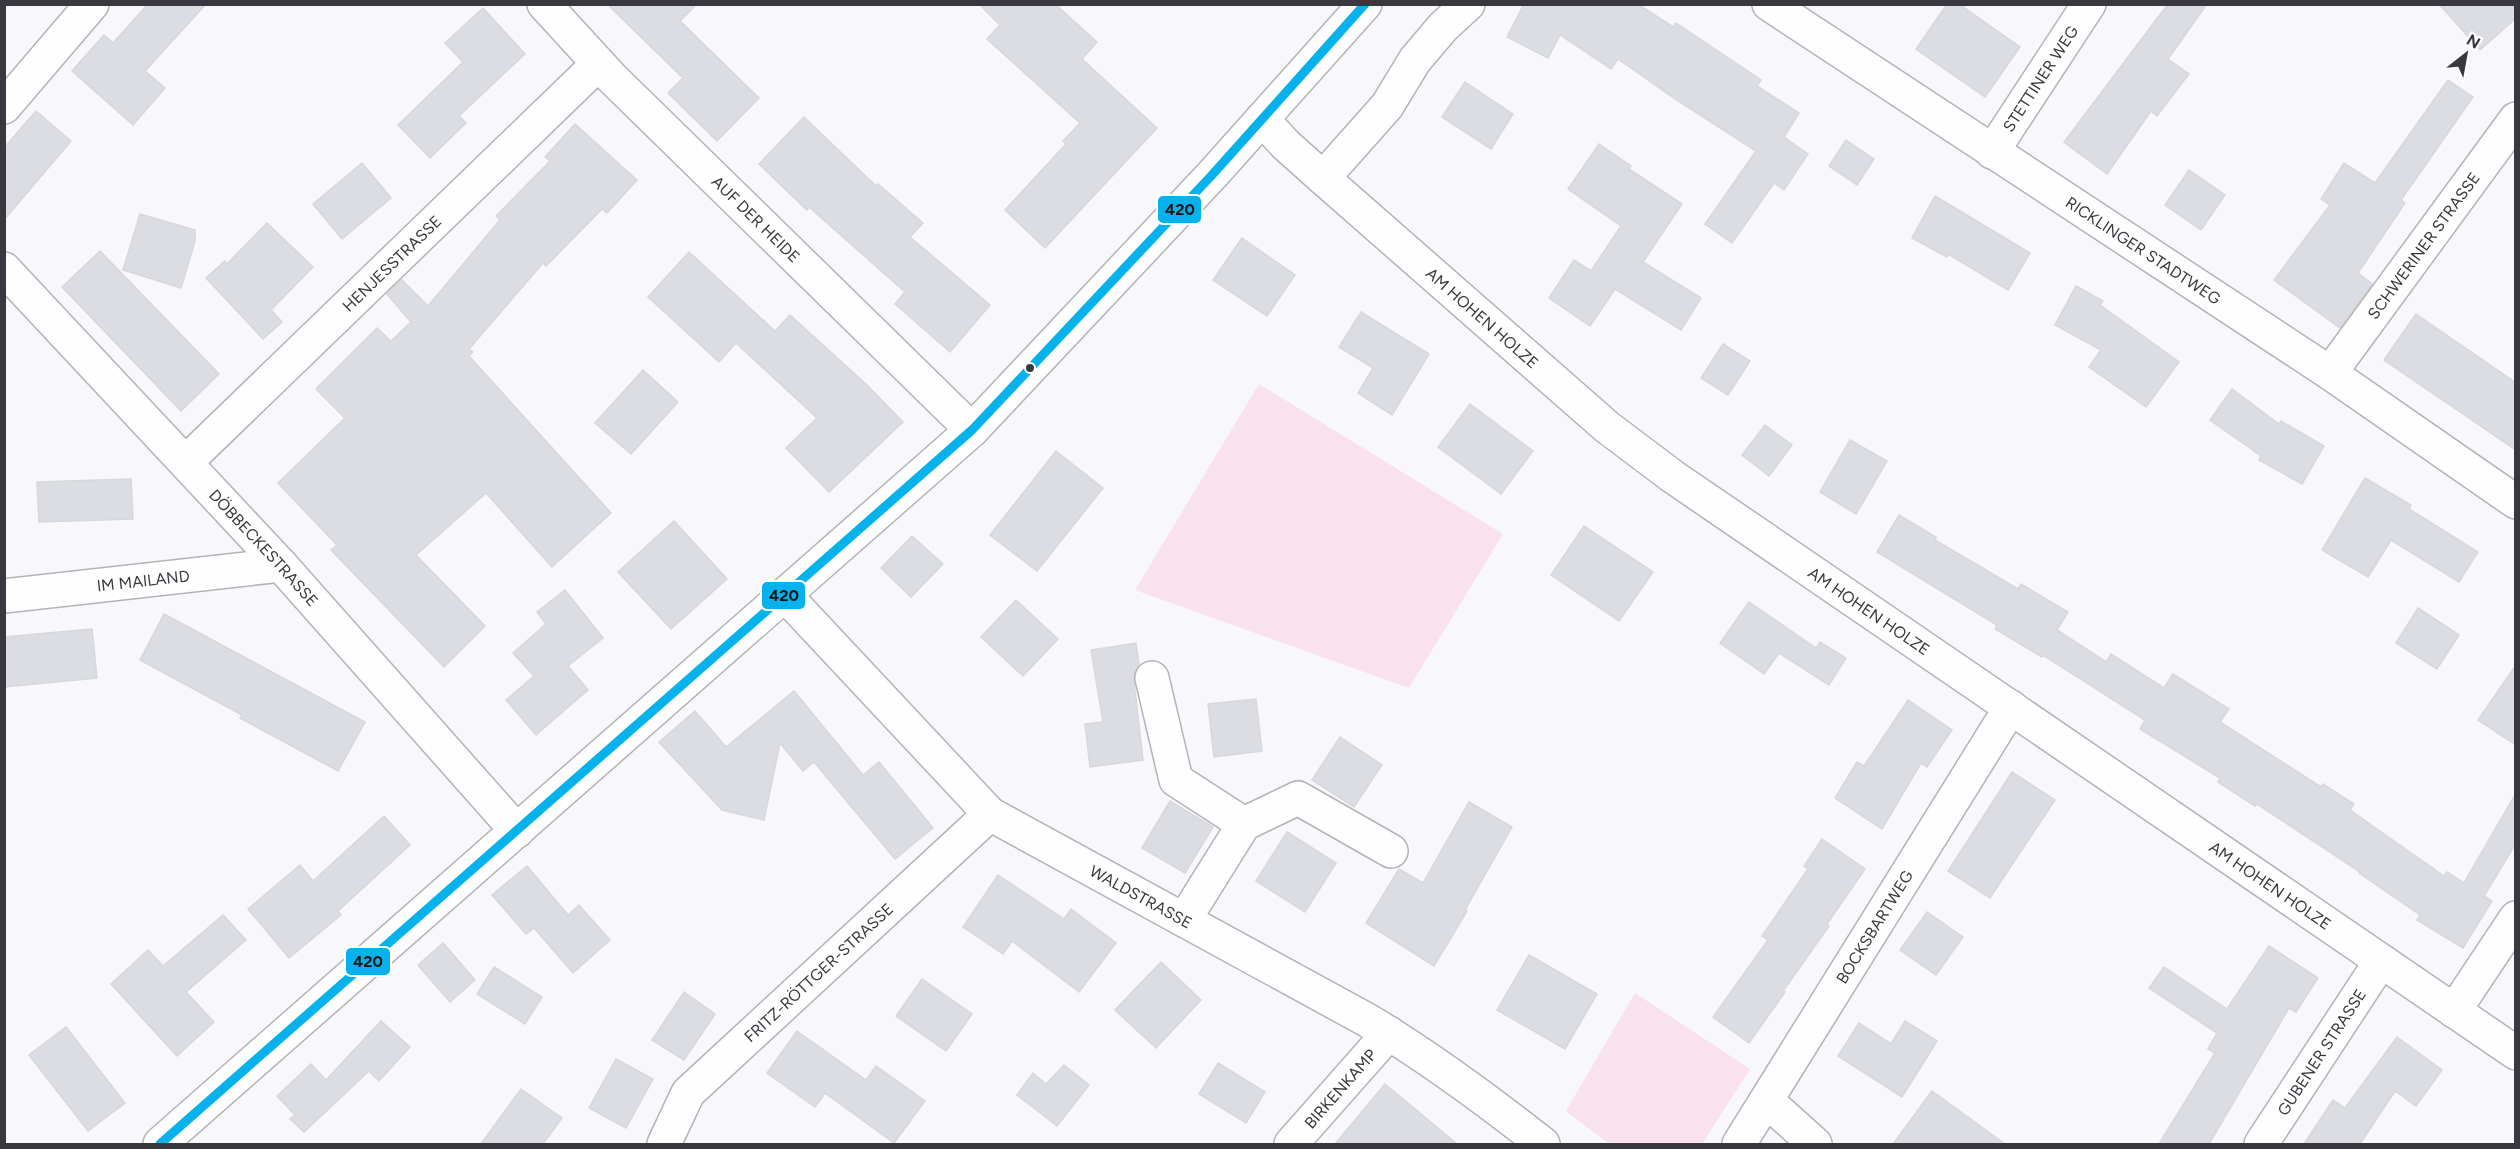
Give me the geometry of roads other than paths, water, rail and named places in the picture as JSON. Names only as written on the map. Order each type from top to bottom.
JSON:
[{"type":"street","points":[[4,107],[92,4]]},
{"type":"street","points":[[160,1144],[972,430],[1262,119],[1365,4]]},
{"type":"street","points":[[1323,178],[1387,106],[1415,60],[1443,27],[1468,4]]},
{"type":"street","name":"RICKLINGER STADTWEG","points":[[1769,4],[2330,374],[2516,501]]},
{"type":"street","name":"STETTINER WEG","points":[[1992,152],[2089,4]]},
{"type":"street","name":"AUF DER HEIDE","points":[[549,6],[598,64],[972,430]]},
{"type":"street","name":"HENJESSTRASSE","points":[[186,462],[598,64]]},
{"type":"street","name":"AM HOHEN HOLZE","points":[[1262,119],[1286,145],[1607,427],[1672,476],[2516,1053]]},
{"type":"street","name":"SCHWERINER STRASSE","points":[[2330,374],[2516,119]]},
{"type":"street","name":"DÖBBECKESTRASSE","points":[[4,269],[281,565],[517,831]]},
{"type":"street","name":"IM MAILAND","points":[[4,596],[281,565]]},
{"type":"street","name":"WALDSTRASSE","points":[[785,595],[990,814],[1389,1033],[1498,1108],[1543,1144]]},
{"type":"street","points":[[1152,678],[1176,780],[1244,824]]},
{"type":"street","name":"BOCKSBARTWEG","points":[[1740,1144],[2011,707]]},
{"type":"street","points":[[1184,920],[1244,824],[1298,798],[1391,851]]},
{"type":"street","name":"FRITZ-RÖTTGER-STRASSE","points":[[664,1144],[688,1093],[990,814]]},
{"type":"street","points":[[2454,1011],[2516,918]]},
{"type":"street","name":"GUBENER STRASSE","points":[[2261,1144],[2381,961]]},
{"type":"street","name":"BIRKENKAMP","points":[[1291,1144],[1389,1033]]},
{"type":"street","points":[[1767,1101],[1815,1144]]}]
